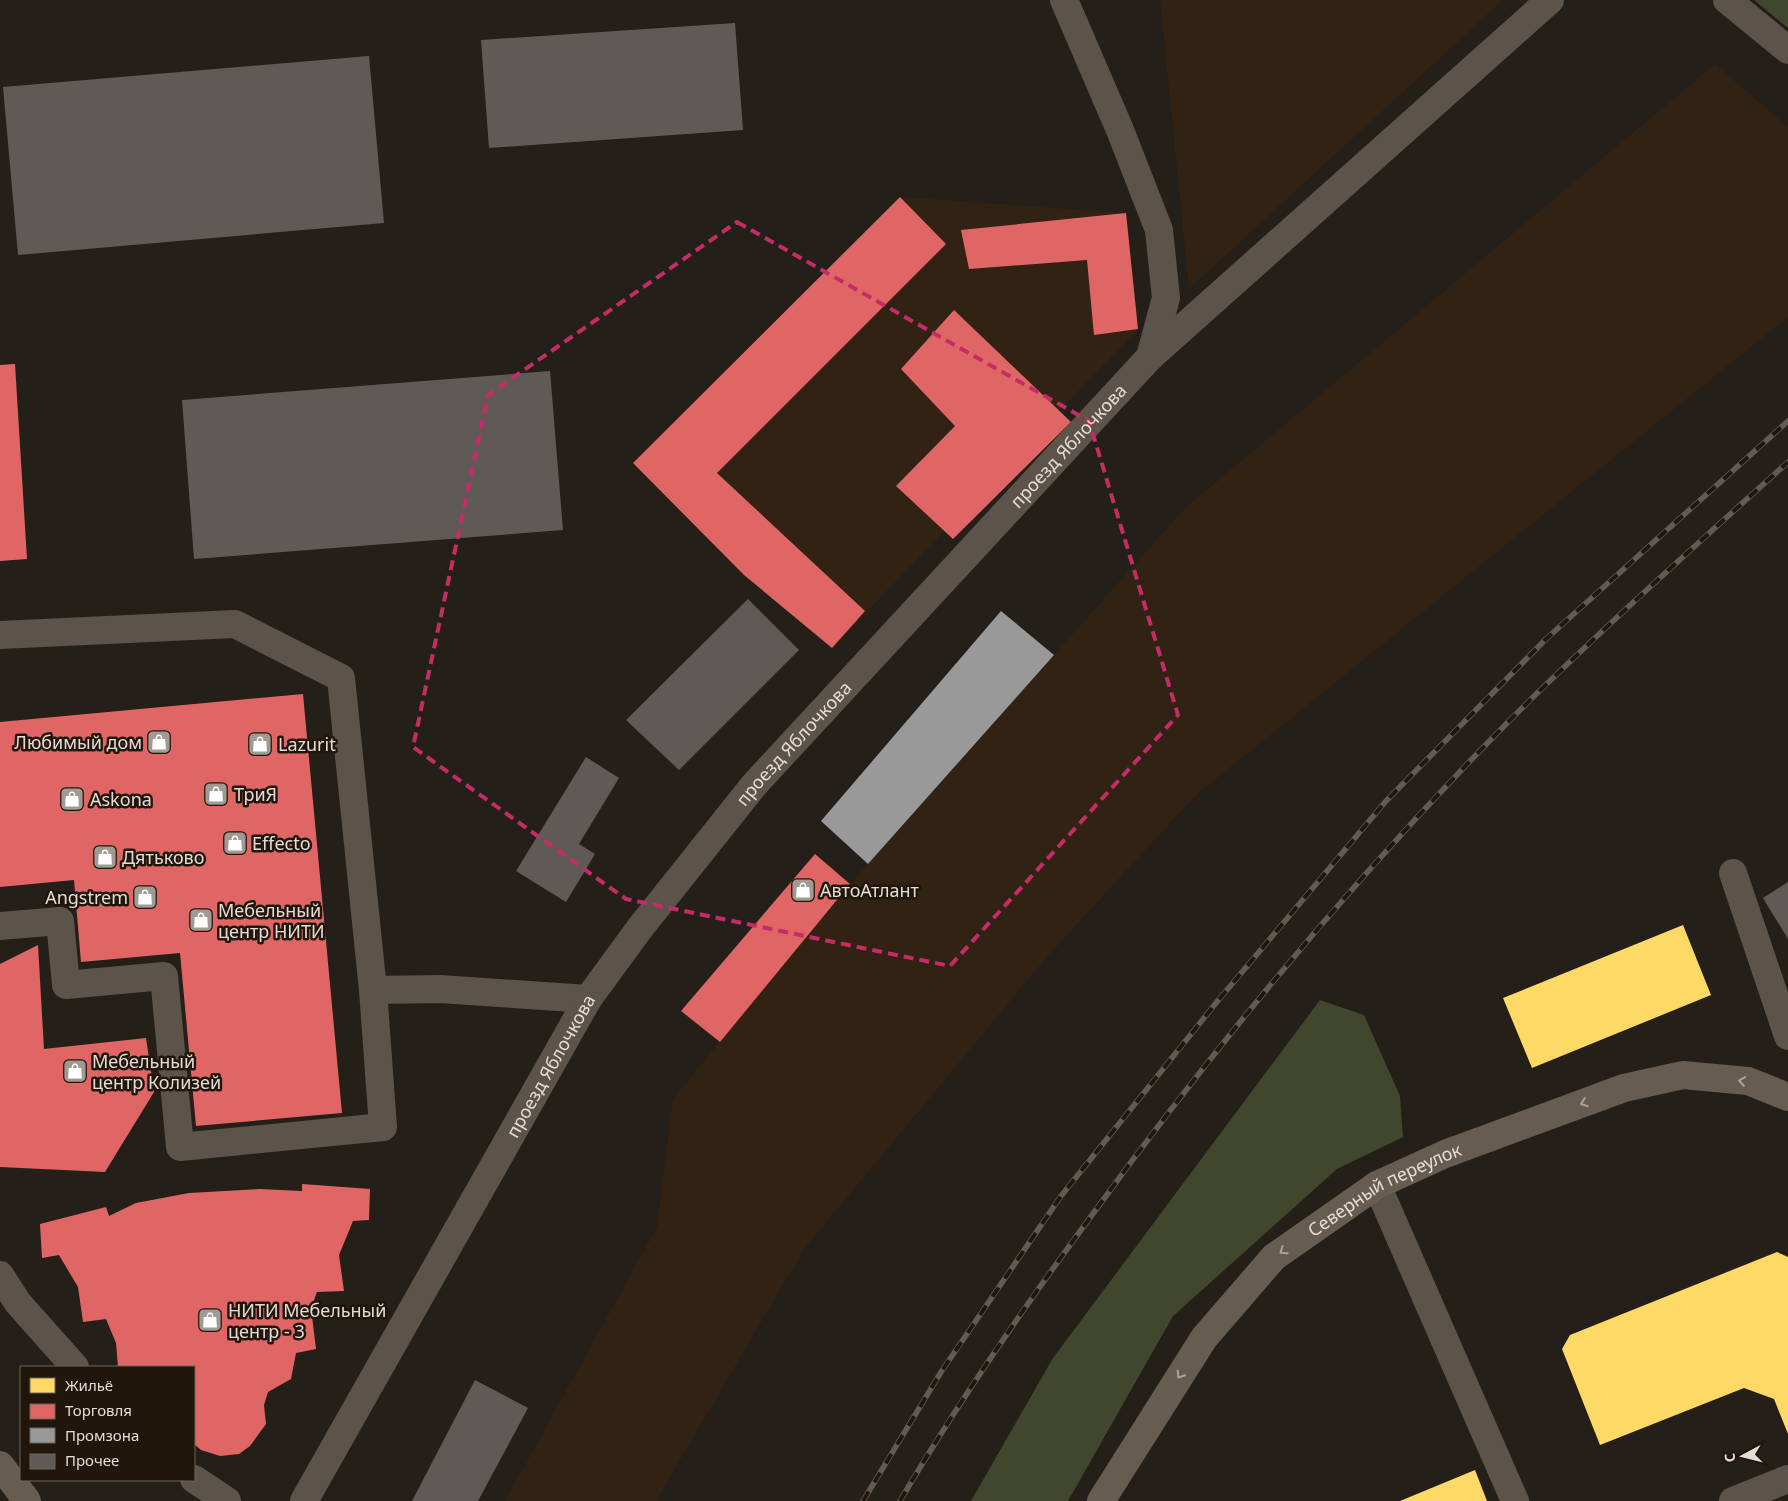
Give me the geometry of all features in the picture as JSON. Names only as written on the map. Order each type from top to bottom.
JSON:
[{"type":"main road","name":"Северный переулок","points":[[1101,1501],[1204,1338],[1274,1257],[1377,1185],[1454,1150],[1624,1088],[1683,1075],[1748,1081],[1788,1097]]},
{"type":"main road","points":[[0,1465],[27,1501]]},
{"type":"street","name":"проезд Яблочкова","points":[[304,1501],[588,999],[640,928],[754,785],[1150,356],[1166,298],[1159,230],[1120,130],[1064,0]]},
{"type":"street","points":[[1150,356],[1550,0]]},
{"type":"street","points":[[1727,0],[1788,50]]},
{"type":"street","points":[[0,635],[235,624],[341,678],[373,990],[383,1127],[236,1143],[180,1147],[164,976],[66,984],[60,921],[0,926]]},
{"type":"street","points":[[1733,874],[1788,1036]]},
{"type":"street","points":[[373,990],[440,989],[588,999]]},
{"type":"street","points":[[1377,1185],[1515,1501]]},
{"type":"street","points":[[0,1275],[18,1303],[74,1366]]},
{"type":"street","points":[[1733,1501],[1788,1479]]},
{"type":"street","points":[[195,1480],[227,1501]]},
{"type":"highlighted area","points":[[737,222],[1089,421],[1178,715],[950,966],[626,899],[413,747],[488,395]]},
{"type":"shaded area","points":[[1160,0],[1503,0],[1189,289]]},
{"type":"shaded area","points":[[1715,64],[1788,127],[1788,317],[1196,795],[1046,958],[804,1249],[656,1501],[505,1501],[657,1227],[673,1099],[833,903],[1184,509]]},
{"type":"shaded area","points":[[901,197],[1126,213],[1138,329],[832,648],[633,463]]},
{"type":"green space","points":[[1754,0],[1788,0],[1788,28]]},
{"type":"green space","points":[[1320,1000],[1364,1015],[1400,1096],[1403,1137],[1337,1169],[1173,1316],[1068,1501],[971,1501],[1053,1358]]},
{"type":"building: Жильё","points":[[1683,925],[1711,995],[1532,1068],[1503,998]]},
{"type":"building: Жильё","points":[[1777,1252],[1788,1257],[1788,1434],[1774,1399],[1744,1388],[1600,1445],[1562,1349],[1570,1335]]},
{"type":"building: Жильё","points":[[1475,1470],[1487,1501],[1400,1501]]},
{"type":"building: Торговля","points":[[900,197],[946,244],[717,473],[865,611],[832,648],[744,575],[633,463]]},
{"type":"building: Торговля","points":[[1126,213],[1138,329],[1094,335],[1087,260],[969,269],[961,230]]},
{"type":"building: Торговля","points":[[954,310],[1071,422],[953,539],[896,486],[955,426],[901,369]]},
{"type":"building: Торговля","points":[[15,364],[27,559],[0,561],[0,365]]},
{"type":"building: Торговля","name":"Мебельный центр НИТИ","points":[[303,694],[342,1113],[196,1126],[180,953],[81,962],[74,880],[0,887],[0,722]]},
{"type":"building: Торговля","points":[[815,854],[850,884],[720,1042],[681,1011]]},
{"type":"building: Торговля","name":"Мебельный центр Колизей","points":[[38,945],[44,1049],[146,1038],[154,1092],[105,1172],[0,1167],[0,964]]},
{"type":"building: Торговля","name":"НИТИ Мебельный центр - 3","points":[[302,1184],[370,1189],[369,1220],[353,1221],[339,1255],[344,1291],[317,1292],[311,1308],[316,1349],[296,1353],[291,1379],[268,1392],[264,1405],[266,1424],[250,1446],[239,1454],[220,1456],[201,1450],[195,1445],[195,1366],[118,1366],[116,1343],[106,1319],[83,1322],[78,1287],[59,1255],[42,1258],[40,1224],[106,1207],[109,1216],[136,1203],[189,1193],[260,1189],[302,1191]]},
{"type":"building: Промзона","points":[[1001,611],[1054,655],[868,864],[821,821]]},
{"type":"building: Прочее","points":[[735,23],[743,130],[489,148],[481,40]]},
{"type":"building: Прочее","points":[[369,56],[384,223],[18,255],[3,87]]},
{"type":"building: Прочее","points":[[550,371],[563,530],[194,559],[182,400]]},
{"type":"building: Прочее","points":[[748,599],[799,650],[679,770],[626,720]]},
{"type":"building: Прочее","points":[[586,757],[619,778],[579,844],[595,854],[566,902],[516,871]]},
{"type":"building: Прочее","points":[[1788,882],[1788,939],[1763,898]]},
{"type":"building: Прочее","points":[[475,1380],[528,1408],[478,1501],[412,1501]]},
{"type":"railway","points":[[863,1501],[941,1372],[1061,1196],[1216,1003],[1386,801],[1546,639],[1788,421]]},
{"type":"railway","points":[[900,1501],[968,1391],[1067,1250],[1191,1084],[1294,957],[1402,833],[1515,715],[1616,619],[1788,462]]},
{"type":"place","name":"Любимый дом","points":[[159,742]]},
{"type":"place","name":"Lazurit","points":[[260,744]]},
{"type":"place","name":"ТриЯ","points":[[216,794]]},
{"type":"place","name":"Askona","points":[[72,799]]},
{"type":"place","name":"Effecto","points":[[235,843]]},
{"type":"place","name":"Дятьково","points":[[105,857]]},
{"type":"place","name":"АвтоАтлант","points":[[803,890]]},
{"type":"place","name":"Angstrem","points":[[145,897]]},
{"type":"place","name":"Мебельный центр НИТИ","points":[[201,920]]},
{"type":"place","name":"Мебельный центр Колизей","points":[[75,1071]]},
{"type":"place","name":"НИТИ Мебельный центр - 3","points":[[210,1320]]}]
